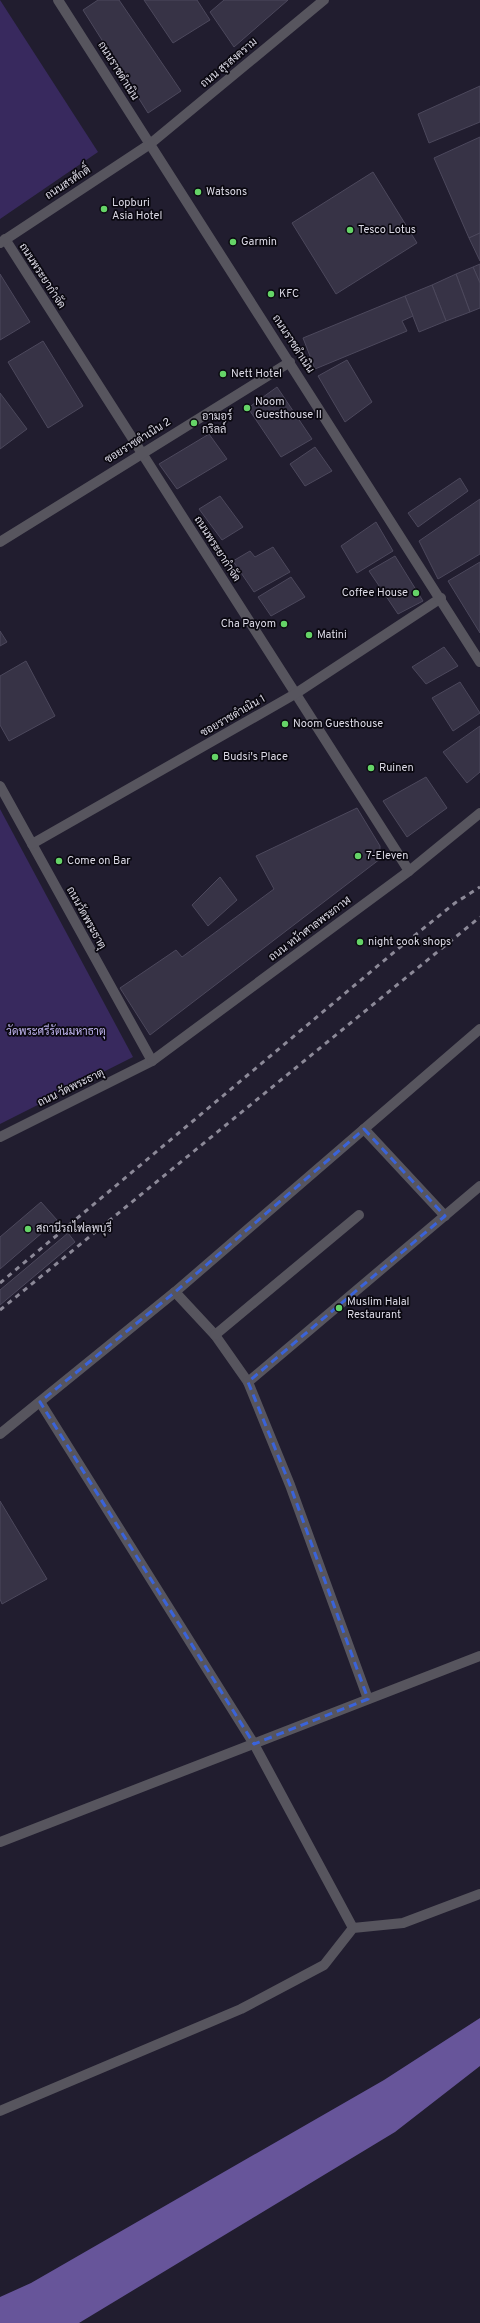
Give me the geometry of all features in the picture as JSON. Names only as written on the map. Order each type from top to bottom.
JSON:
[{"type":"street","name":"ถนนราชดำเนิน","points":[[58,0],[441,598],[480,662]]},
{"type":"street","name":"ถนน สุรสงคราม","points":[[150,144],[324,0]]},
{"type":"street","name":"ถนนสรศักดิ์","points":[[2,241],[150,144]]},
{"type":"street","name":"ถนนพระยากำจัด","points":[[2,241],[141,453],[409,871]]},
{"type":"street","name":"ซอยราชดำเนิน 2","points":[[0,542],[141,453],[290,362]]},
{"type":"street","name":"ซอยราชดำเนิน 1","points":[[32,844],[296,694],[441,598]]},
{"type":"street","name":"ถนนวัดพระธาตุ","points":[[0,786],[152,1061]]},
{"type":"street","name":"ถนน หน้าศาลพระกาฬ","points":[[152,1061],[409,871],[480,813]]},
{"type":"street","points":[[0,1434],[175,1292],[480,1029]]},
{"type":"street","name":"ถนน วัดพระธาตุ","points":[[0,1137],[152,1061]]},
{"type":"street","points":[[364,1129],[445,1216]]},
{"type":"street","points":[[248,1382],[480,1186]]},
{"type":"street","points":[[215,1335],[359,1215]]},
{"type":"street","points":[[175,1292],[215,1335],[248,1382],[290,1485],[368,1699]]},
{"type":"street","points":[[40,1402],[254,1744],[353,1928]]},
{"type":"street","points":[[0,1842],[480,1656]]},
{"type":"street","points":[[0,2111],[241,2009],[324,1965],[353,1928],[403,1923],[480,1894]]},
{"type":"highlighted area","points":[[364,1129],[445,1216],[248,1382],[290,1485],[368,1699],[254,1744],[40,1402],[175,1292]]},
{"type":"green space","points":[[0,0],[98,152],[0,219]]},
{"type":"green space","name":"วัดพระศรีรัตนมหาธาตุ","points":[[0,809],[133,1057],[0,1124]]},
{"type":"shaded area","points":[[480,2018],[480,2066],[395,2132],[79,2323],[0,2323],[0,2297],[31,2283],[384,2080]]},
{"type":"building","points":[[98,0],[119,0],[181,91],[148,113],[83,10]]},
{"type":"building","points":[[144,0],[197,0],[210,20],[173,43]]},
{"type":"building","points":[[224,0],[288,0],[234,47],[210,12]]},
{"type":"building","points":[[480,86],[480,122],[429,143],[418,114]]},
{"type":"building","points":[[480,137],[480,233],[469,238],[434,158]]},
{"type":"building","points":[[373,172],[417,243],[336,294],[292,223]]},
{"type":"building","points":[[480,233],[480,261],[469,238]]},
{"type":"building","points":[[480,264],[480,283],[473,267]]},
{"type":"building","points":[[473,267],[480,283],[480,308],[470,312],[456,274]]},
{"type":"building","points":[[0,274],[30,322],[0,340]]},
{"type":"building","points":[[456,274],[470,312],[446,321],[432,285]]},
{"type":"building","points":[[432,285],[446,321],[419,332],[405,296]]},
{"type":"building","points":[[405,296],[413,316],[402,321],[407,331],[315,369],[303,338]]},
{"type":"building","points":[[43,341],[83,406],[48,428],[8,362]]},
{"type":"building","points":[[347,360],[372,402],[345,422],[318,376]]},
{"type":"building","points":[[277,387],[312,439],[281,457],[248,408]]},
{"type":"building","points":[[0,393],[27,429],[0,449]]},
{"type":"building","points":[[209,434],[227,459],[177,489],[159,464]]},
{"type":"building","points":[[315,447],[332,471],[305,486],[290,464]]},
{"type":"building","points":[[460,478],[468,491],[418,527],[408,513]]},
{"type":"building","points":[[220,496],[243,527],[222,540],[199,509]]},
{"type":"building","points":[[480,499],[480,554],[438,579],[419,541]]},
{"type":"building","points":[[376,522],[393,551],[357,573],[341,546]]},
{"type":"building","points":[[273,547],[290,572],[254,592],[233,561],[250,551],[255,557]]},
{"type":"building","points":[[395,556],[423,601],[398,614],[369,571]]},
{"type":"building","points":[[480,562],[480,633],[448,581]]},
{"type":"building","points":[[291,577],[305,597],[271,616],[258,597]]},
{"type":"building","points":[[0,631],[7,642],[0,646]]},
{"type":"building","points":[[444,647],[458,666],[426,684],[412,667]]},
{"type":"building","points":[[26,661],[55,716],[9,741],[0,725],[0,676]]},
{"type":"building","points":[[460,682],[480,713],[453,731],[432,698]]},
{"type":"building","points":[[480,726],[480,772],[467,783],[443,752]]},
{"type":"building","points":[[426,777],[447,808],[407,837],[383,801]]},
{"type":"building","points":[[357,808],[380,846],[380,859],[150,1035],[120,988],[176,950],[182,957],[274,889],[256,856]]},
{"type":"building","points":[[220,877],[237,900],[208,926],[192,905]]},
{"type":"building","name":"สถานีรถไฟลพบุรี","points":[[41,1202],[57,1220],[0,1269],[0,1237]]},
{"type":"building","points":[[68,1233],[75,1242],[0,1305],[0,1290]]},
{"type":"building","points":[[0,1501],[47,1579],[2,1604],[0,1599]]},
{"type":"railway","points":[[0,1283],[399,948],[455,903],[480,887]]},
{"type":"railway","points":[[0,1310],[480,917]]},
{"type":"place","name":"Watsons","points":[[198,192]]},
{"type":"place","name":"Lopburi Asia Hotel","points":[[104,209]]},
{"type":"place","name":"Tesco Lotus","points":[[350,230]]},
{"type":"place","name":"Garmin","points":[[233,242]]},
{"type":"place","name":"KFC","points":[[271,294]]},
{"type":"place","name":"Nett Hotel","points":[[223,374]]},
{"type":"place","name":"Noom Guesthouse II","points":[[247,408]]},
{"type":"place","name":"อามอร์ กริลล์","points":[[194,423]]},
{"type":"place","name":"Coffee House","points":[[416,593]]},
{"type":"place","name":"Cha Payom","points":[[284,624]]},
{"type":"place","name":"Matini","points":[[309,635]]},
{"type":"place","name":"Noom Guesthouse","points":[[285,724]]},
{"type":"place","name":"Budsi's Place","points":[[215,757]]},
{"type":"place","name":"Ruinen","points":[[371,768]]},
{"type":"place","name":"7-Eleven","points":[[358,856]]},
{"type":"place","name":"Come on Bar","points":[[59,861]]},
{"type":"place","name":"night cook shops","points":[[360,942]]},
{"type":"place","name":"สถานีรถไฟลพบุรี","points":[[28,1229]]},
{"type":"place","name":"Muslim Halal Restaurant","points":[[339,1308]]}]
